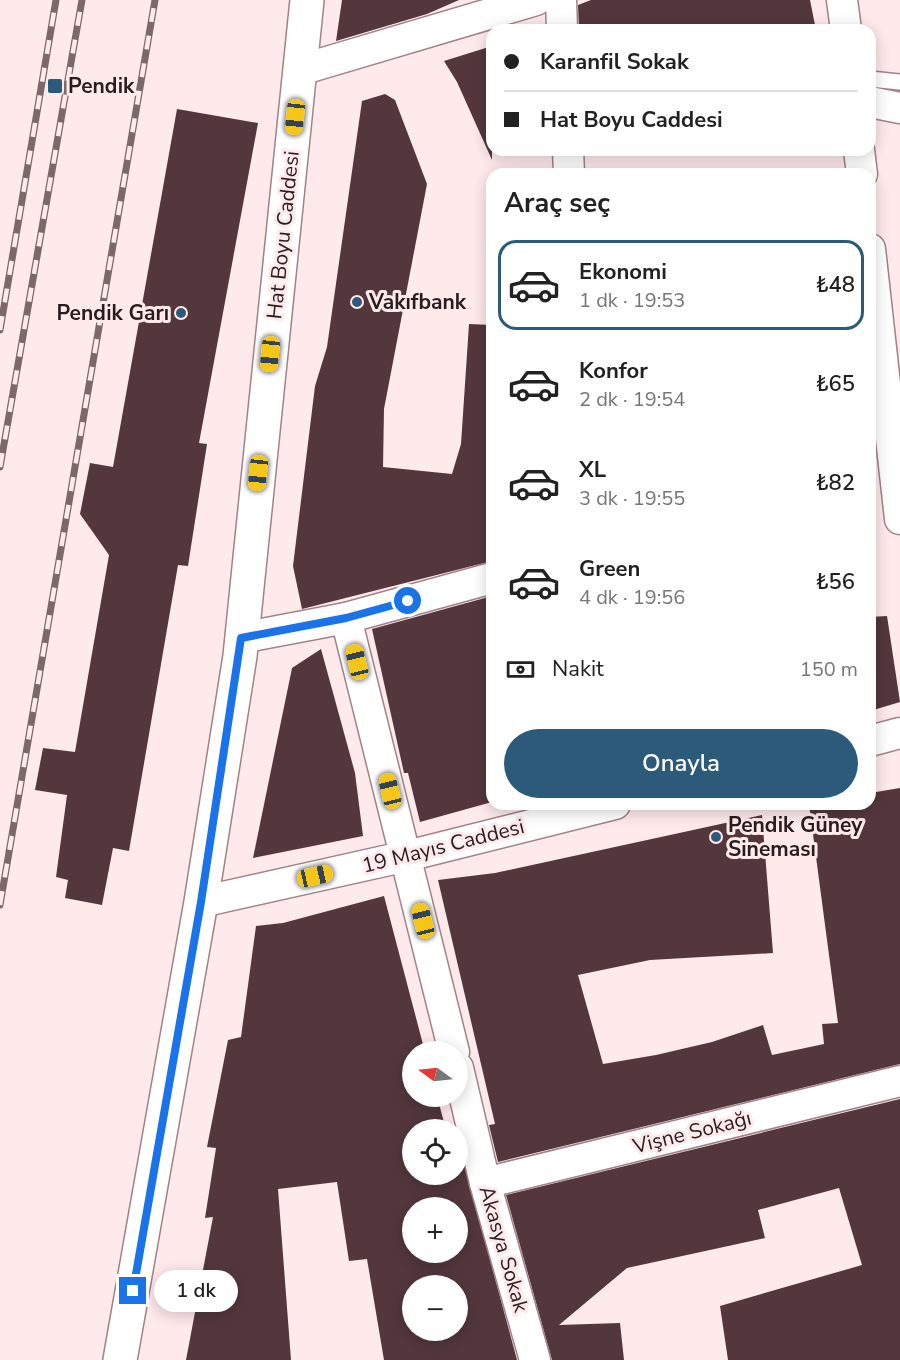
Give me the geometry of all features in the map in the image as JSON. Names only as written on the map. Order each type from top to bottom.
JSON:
[{"type":"street","name":"Hat Boyu Caddesi","points":[[120,1360],[201,902],[241,638],[307,0]]},
{"type":"street","points":[[300,70],[536,0]]},
{"type":"street","points":[[561,0],[562,24]]},
{"type":"street","points":[[842,0],[845,24]]},
{"type":"street","points":[[876,103],[900,108]]},
{"type":"street","points":[[876,324],[888,475],[900,519]]},
{"type":"street","points":[[241,638],[346,618],[486,580]]},
{"type":"street","points":[[346,618],[451,1041]]},
{"type":"street","points":[[876,739],[900,733]]},
{"type":"street","name":"19 Mayıs Caddesi","points":[[201,902],[407,856],[591,810]]},
{"type":"street","name":"Vişne Sokağı","points":[[485,1183],[900,1081]]},
{"type":"street","name":"Akasya Sokak","points":[[467,1107],[485,1183],[535,1360]]},
{"type":"lane","points":[[876,80],[900,82]]},
{"type":"building","points":[[342,0],[459,0],[427,14],[336,41]]},
{"type":"building","points":[[591,0],[810,0],[815,24],[579,24],[578,5]]},
{"type":"building","points":[[486,48],[486,147],[457,82],[444,61]]},
{"type":"building","points":[[385,94],[395,100],[427,184],[384,409],[383,467],[452,474],[461,444],[469,324],[486,325],[486,563],[302,609],[293,566],[315,386],[327,347],[362,101]]},
{"type":"building","points":[[177,109],[258,123],[199,443],[207,444],[188,566],[178,565],[129,851],[113,848],[102,905],[65,898],[68,880],[56,877],[67,795],[35,790],[43,748],[75,752],[109,555],[80,514],[90,463],[113,467]]},
{"type":"building","points":[[486,598],[486,804],[420,822],[408,773],[404,773],[372,629]]},
{"type":"building","points":[[887,616],[900,702],[876,709],[876,617]]},
{"type":"building","points":[[321,649],[355,773],[363,836],[253,858],[292,668]]},
{"type":"building","points":[[900,788],[900,1064],[498,1162],[489,1125],[495,1124],[438,880],[495,873],[762,815],[773,953],[650,960],[578,975],[603,1064],[712,1042],[763,1025],[772,1055],[824,1044],[822,1024],[838,1023],[810,810],[876,810],[876,792]]},
{"type":"building","points":[[384,896],[422,1041],[402,1041],[402,1107],[440,1107],[443,1119],[402,1119],[402,1185],[468,1185],[468,1178],[517,1360],[384,1360],[367,1259],[349,1261],[337,1182],[278,1189],[291,1360],[186,1360],[213,1217],[205,1218],[216,1148],[207,1147],[228,1040],[241,1037],[256,926],[283,923]]},
{"type":"building","points":[[900,1099],[900,1360],[728,1360],[720,1306],[862,1265],[839,1188],[758,1210],[765,1238],[627,1268],[559,1325],[620,1323],[624,1360],[552,1360],[506,1195]]},
{"type":"railway","points":[[0,330],[56,0]]},
{"type":"railway","points":[[0,467],[82,0]]},
{"type":"railway","points":[[0,905],[155,0]]},
{"type":"place","name":"Pendik","points":[[55,86]]},
{"type":"place","name":"Vakıfbank","points":[[357,302]]},
{"type":"place","name":"Pendik Garı","points":[[181,313]]},
{"type":"place","name":"Pendik Güney Sineması","points":[[716,837]]},
{"type":"route","points":[[133,1291],[201,902],[241,638],[346,618],[408,601]]}]
